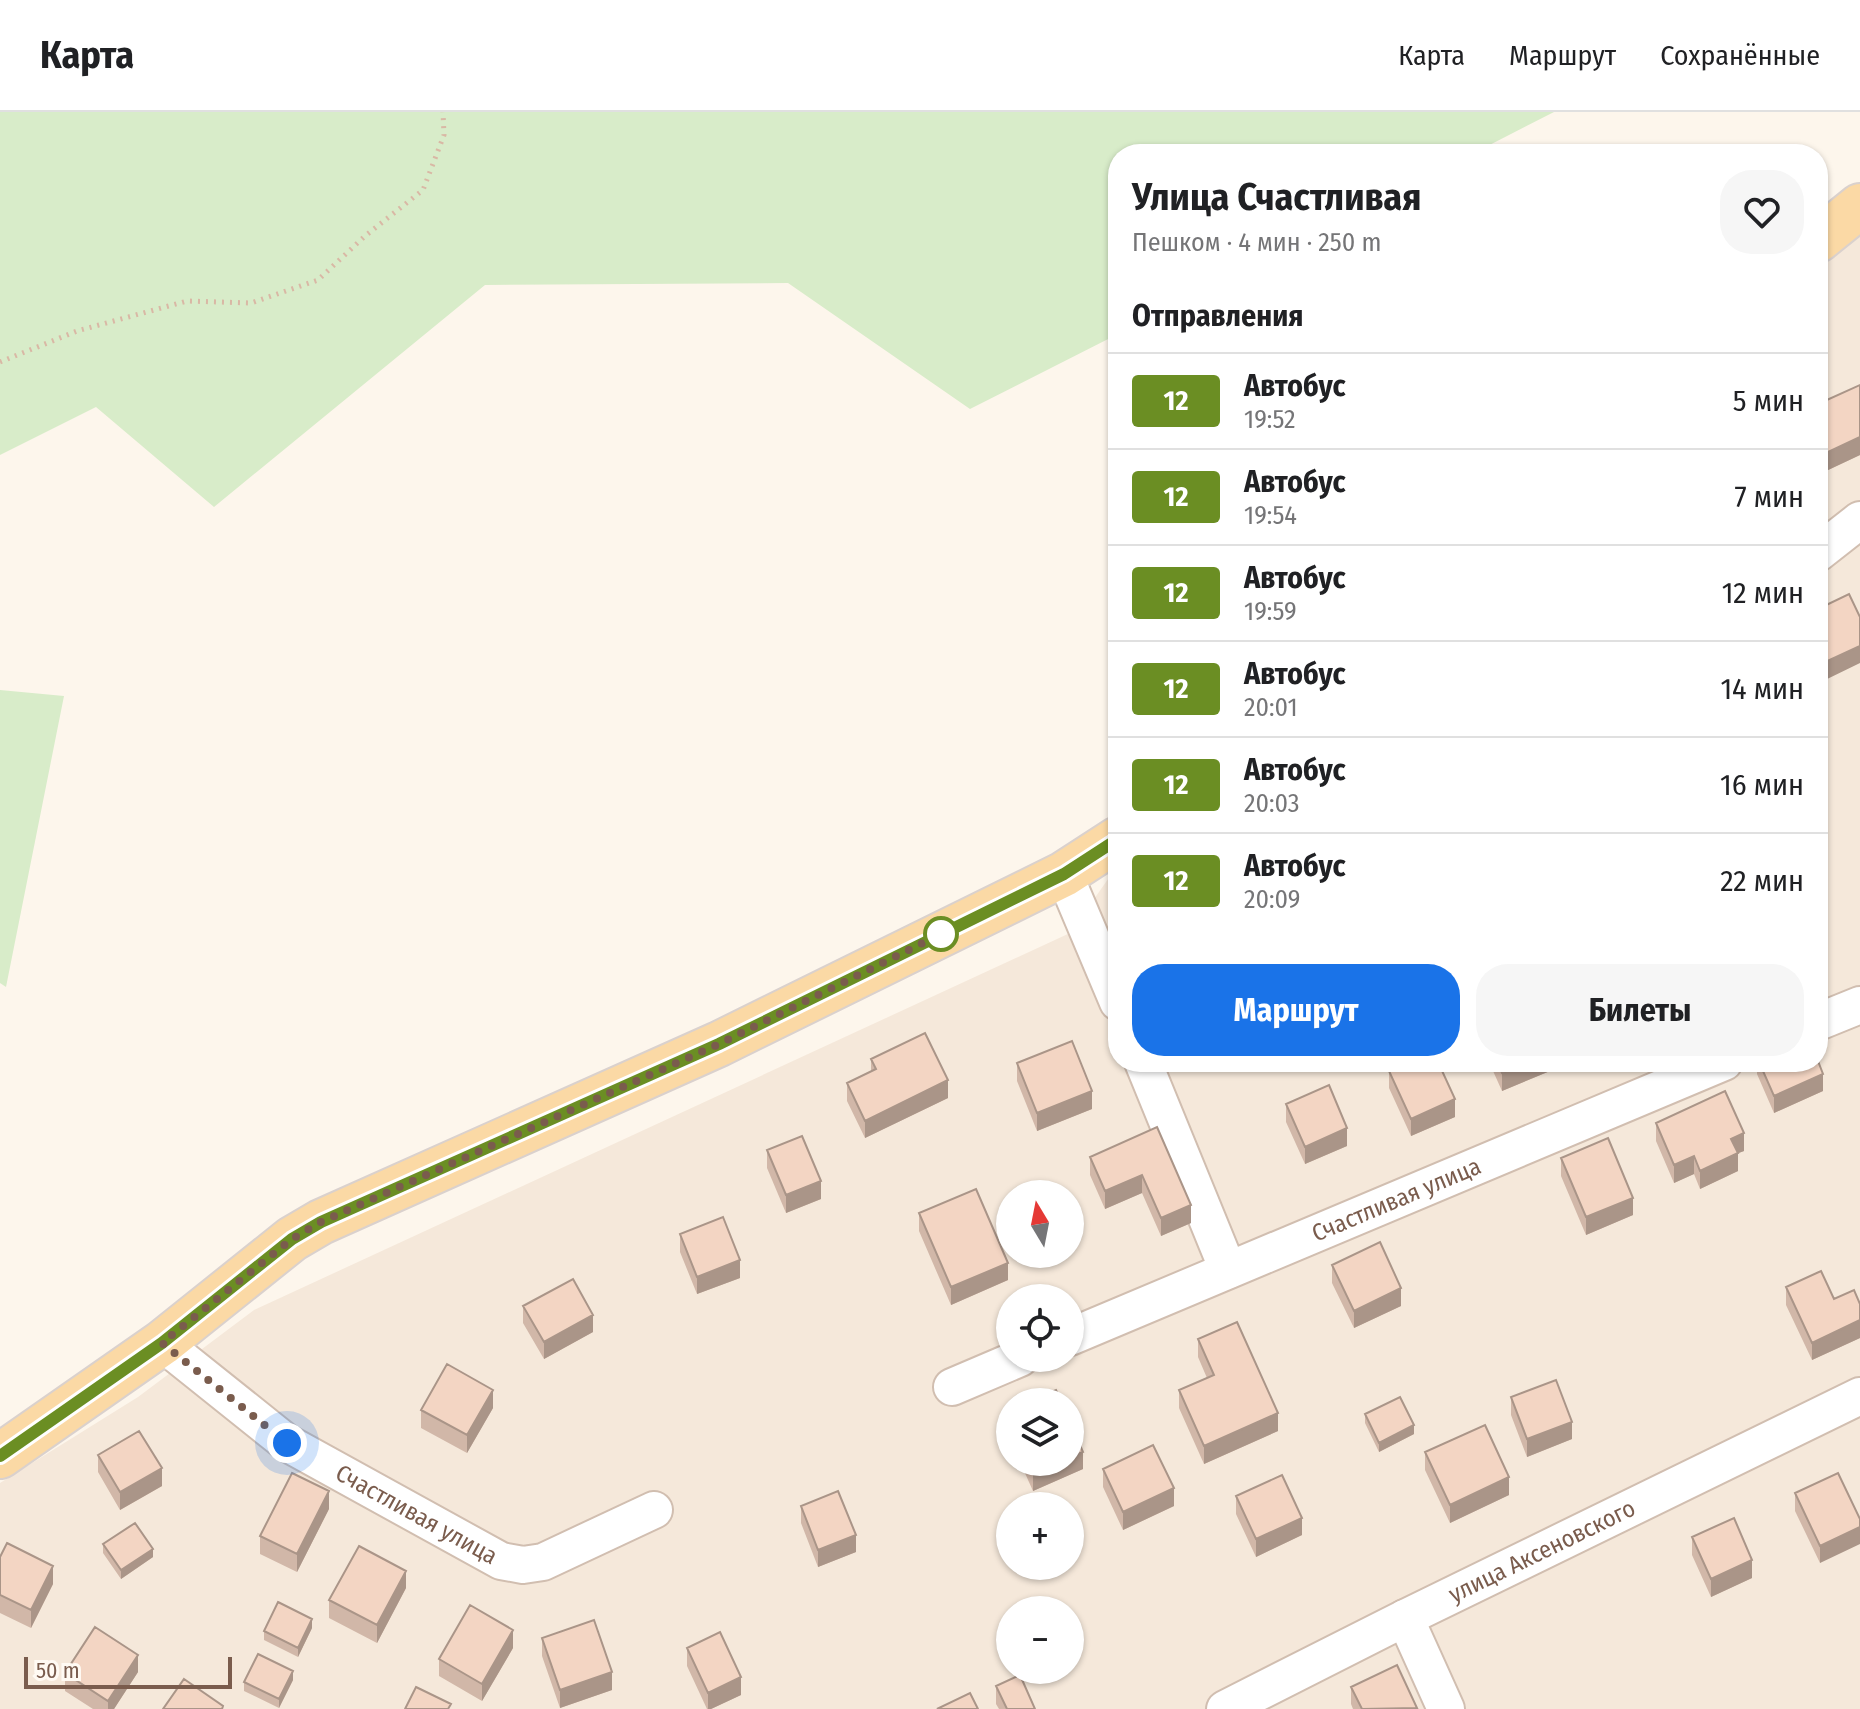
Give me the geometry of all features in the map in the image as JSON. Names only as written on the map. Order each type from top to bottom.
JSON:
[{"type":"main road","points":[[1828,232],[1860,206]]},
{"type":"main road","points":[[0,1456],[162,1343],[292,1239],[321,1222],[719,1044],[1064,874],[1108,845]]},
{"type":"street","points":[[1828,545],[1860,520]]},
{"type":"street","points":[[1064,874],[1108,948]]},
{"type":"street","points":[[1828,1018],[1860,1005]]},
{"type":"street","points":[[1147,1072],[1228,1270]]},
{"type":"street","name":"Счастливая улица","points":[[1084,1331],[1700,1072]]},
{"type":"street","name":"Счастливая улица","points":[[162,1343],[287,1443],[501,1561],[523,1565],[543,1562],[654,1510]]},
{"type":"street","points":[[952,1387],[996,1368]]},
{"type":"street","name":"улица Аксеновского","points":[[1225,1709],[1860,1396]]},
{"type":"street","points":[[1405,1618],[1446,1709]]},
{"type":"path","points":[[0,362],[77,331],[187,301],[251,303],[318,280],[365,236],[423,190],[444,135],[443,112]]},
{"type":"shaded area","points":[[1860,233],[1860,1709],[0,1709],[0,1483],[138,1397],[254,1310],[1070,933],[1108,879],[1108,1072],[1828,1072],[1828,257]]},
{"type":"green space","points":[[0,112],[1554,112],[1492,144],[1108,144],[1108,339],[970,409],[788,283],[485,285],[214,507],[96,407],[0,455]]},
{"type":"green space","points":[[0,690],[64,696],[6,987],[0,983]]},
{"type":"building","points":[[1860,385],[1860,437],[1828,452],[1828,399]]},
{"type":"building","points":[[1849,594],[1860,617],[1860,646],[1828,661],[1828,604]]},
{"type":"building","points":[[925,1033],[948,1080],[865,1121],[847,1083],[876,1069],[871,1059]]},
{"type":"building","points":[[1072,1041],[1092,1091],[1037,1113],[1017,1063]]},
{"type":"building","points":[[1389,1072],[1443,1072],[1455,1099],[1411,1119]]},
{"type":"building","points":[[1763,1072],[1822,1072],[1823,1074],[1774,1096]]},
{"type":"building","points":[[1329,1085],[1347,1128],[1305,1147],[1286,1104]]},
{"type":"building","points":[[1725,1091],[1744,1133],[1731,1139],[1738,1153],[1700,1171],[1694,1156],[1674,1165],[1656,1123]]},
{"type":"building","points":[[1157,1127],[1191,1205],[1161,1218],[1142,1175],[1105,1191],[1090,1157]]},
{"type":"building","points":[[802,1136],[821,1181],[786,1195],[767,1150]]},
{"type":"building","points":[[1608,1138],[1633,1198],[1586,1217],[1561,1158]]},
{"type":"building","points":[[976,1189],[996,1235],[996,1268],[951,1287],[919,1213]]},
{"type":"building","points":[[723,1217],[740,1260],[697,1277],[680,1234]]},
{"type":"building","points":[[1380,1242],[1401,1288],[1354,1311],[1332,1265]]},
{"type":"building","points":[[1821,1271],[1834,1299],[1854,1290],[1860,1304],[1860,1320],[1812,1343],[1786,1287]]},
{"type":"building","points":[[573,1279],[593,1315],[544,1342],[523,1306]]},
{"type":"building","points":[[1237,1322],[1278,1413],[1204,1446],[1179,1390],[1214,1375],[1198,1339]]},
{"type":"building","points":[[447,1364],[493,1390],[467,1435],[421,1410]]},
{"type":"building","points":[[1556,1380],[1572,1422],[1527,1439],[1511,1397]]},
{"type":"building","points":[[1400,1397],[1414,1425],[1379,1443],[1365,1414]]},
{"type":"building","points":[[1485,1425],[1509,1477],[1450,1505],[1425,1452]]},
{"type":"building","points":[[139,1431],[162,1468],[120,1492],[98,1455]]},
{"type":"building","points":[[1153,1445],[1174,1488],[1123,1512],[1103,1469]]},
{"type":"building","points":[[292,1473],[329,1491],[297,1554],[260,1536]]},
{"type":"building","points":[[1838,1473],[1860,1519],[1860,1527],[1820,1546],[1795,1493]]},
{"type":"building","points":[[1282,1475],[1302,1518],[1256,1539],[1236,1496]]},
{"type":"building","points":[[838,1491],[856,1535],[818,1550],[801,1506]]},
{"type":"building","points":[[1734,1518],[1752,1560],[1711,1579],[1692,1537]]},
{"type":"building","points":[[135,1523],[153,1549],[121,1570],[103,1544]]},
{"type":"building","points":[[7,1543],[53,1566],[31,1610],[0,1595],[0,1557]]},
{"type":"building","points":[[359,1546],[406,1571],[377,1625],[329,1600]]},
{"type":"building","points":[[278,1602],[312,1619],[298,1648],[264,1631]]},
{"type":"building","points":[[470,1605],[513,1630],[482,1684],[439,1659]]},
{"type":"building","points":[[594,1620],[612,1672],[560,1690],[542,1638]]},
{"type":"building","points":[[95,1627],[138,1655],[108,1701],[65,1673]]},
{"type":"building","points":[[720,1632],[741,1677],[708,1693],[687,1648]]},
{"type":"building","points":[[258,1654],[293,1671],[279,1699],[244,1682]]},
{"type":"building","points":[[1397,1665],[1417,1708],[1362,1709],[1351,1687]]},
{"type":"building","points":[[184,1679],[223,1706],[222,1709],[163,1709]]},
{"type":"building","points":[[1024,1684],[1035,1709],[1007,1709],[996,1686]]},
{"type":"building","points":[[416,1687],[451,1704],[448,1709],[405,1709]]},
{"type":"building","points":[[970,1693],[978,1709],[937,1709]]},
{"type":"bus line","name":"12","points":[[0,1456],[162,1343],[292,1239],[321,1222],[719,1044],[1064,874],[1108,845]]},
{"type":"route","points":[[287,1443],[162,1343],[292,1239],[321,1222],[719,1044],[941,934]]}]
